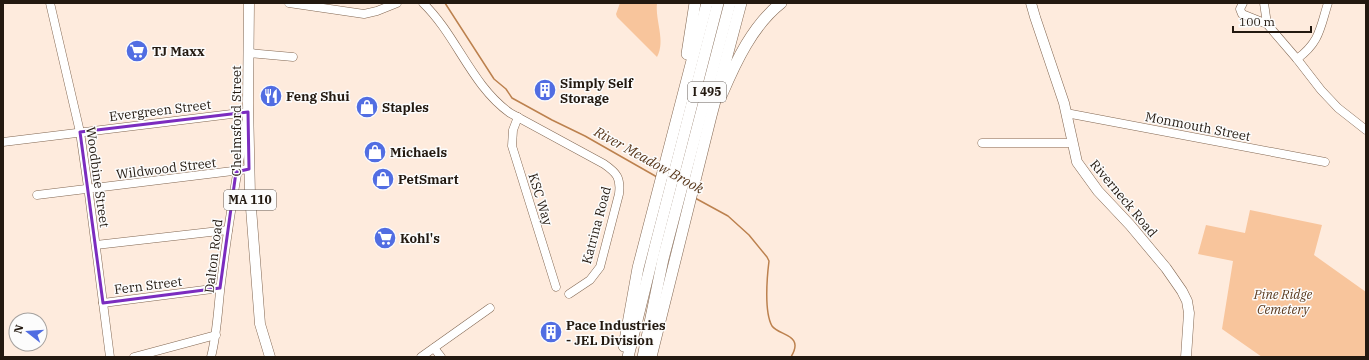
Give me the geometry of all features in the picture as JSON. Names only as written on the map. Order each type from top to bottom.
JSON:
[{"type":"highway","points":[[672,138],[695,3]]},
{"type":"highway","points":[[622,357],[638,268],[706,3]]},
{"type":"highway","name":"I 495","points":[[628,357],[718,3]]},
{"type":"highway","name":"I 495","points":[[643,357],[659,277],[679,199],[689,184],[730,3]]},
{"type":"highway","points":[[650,357],[689,204],[689,184],[711,116],[741,3]]},
{"type":"highway","points":[[711,116],[741,54],[752,36],[766,17],[782,3]]},
{"type":"main road","name":"Chelmsford Street","points":[[249,3],[248,112],[250,202],[260,324],[270,357]]},
{"type":"main road","name":"Riverneck Road","points":[[1031,3],[1060,90],[1077,162],[1098,190],[1166,268],[1187,301],[1189,312],[1186,357]]},
{"type":"street","name":"Woodbine Street","points":[[50,3],[80,132],[89,190],[110,357]]},
{"type":"street","points":[[289,3],[361,14],[376,11],[397,3]]},
{"type":"street","name":"Katrina Road","points":[[423,3],[441,24],[480,82],[502,107],[604,164],[615,173],[619,180],[619,194],[600,267],[590,280],[569,294]]},
{"type":"street","points":[[1243,3],[1240,9],[1242,14],[1267,24],[1321,90],[1338,108],[1366,130]]},
{"type":"street","points":[[1264,3],[1267,24]]},
{"type":"street","points":[[1297,59],[1308,51],[1316,38],[1323,24],[1328,3]]},
{"type":"street","points":[[249,53],[293,57]]},
{"type":"street","name":"Evergreen Street","points":[[3,142],[248,112]]},
{"type":"street","name":"Dalton Road","points":[[211,357],[216,335],[220,288],[236,172],[248,112]]},
{"type":"street","name":"Monmouth Street","points":[[1066,113],[1325,162]]},
{"type":"street","name":"KSC Way","points":[[518,117],[514,130],[512,146],[556,287]]},
{"type":"street","points":[[982,143],[1072,143]]},
{"type":"street","name":"Wildwood Street","points":[[37,196],[236,172],[249,169]]},
{"type":"street","points":[[96,245],[228,230]]},
{"type":"street","name":"Fern Street","points":[[103,303],[220,288]]},
{"type":"street","points":[[421,357],[490,308]]},
{"type":"street","points":[[134,357],[216,335]]},
{"type":"street","points":[[434,348],[440,357]]},
{"type":"highlighted area","points":[[248,112],[249,169],[236,172],[220,288],[103,303],[80,132]]},
{"type":"green space","points":[[620,3],[657,3],[661,44],[657,57],[617,17],[616,14]]},
{"type":"green space","name":"Pine Ridge Cemetery","points":[[1250,210],[1322,225],[1314,255],[1366,292],[1366,357],[1262,357],[1222,329],[1233,261],[1198,254],[1206,225],[1245,233]]},
{"type":"waterway","name":"River Meadow Brook","points":[[445,3],[494,79],[506,89],[512,98],[585,136],[657,177]]},
{"type":"waterway","name":"River Meadow Brook","points":[[695,198],[728,216],[749,235],[767,257],[769,261],[767,294],[769,320],[775,329],[793,340],[795,344],[791,357]]},
{"type":"place","name":"TJ Maxx","points":[[137,51]]},
{"type":"place","name":"Simply Self Storage","points":[[545,90]]},
{"type":"place","name":"Feng Shui","points":[[271,96]]},
{"type":"place","name":"Staples","points":[[367,107]]},
{"type":"place","name":"Michaels","points":[[375,152]]},
{"type":"place","name":"PetSmart","points":[[383,179]]},
{"type":"place","name":"Kohl's","points":[[385,238]]},
{"type":"place","name":"Pace Industries - JEL Division","points":[[551,332]]}]
